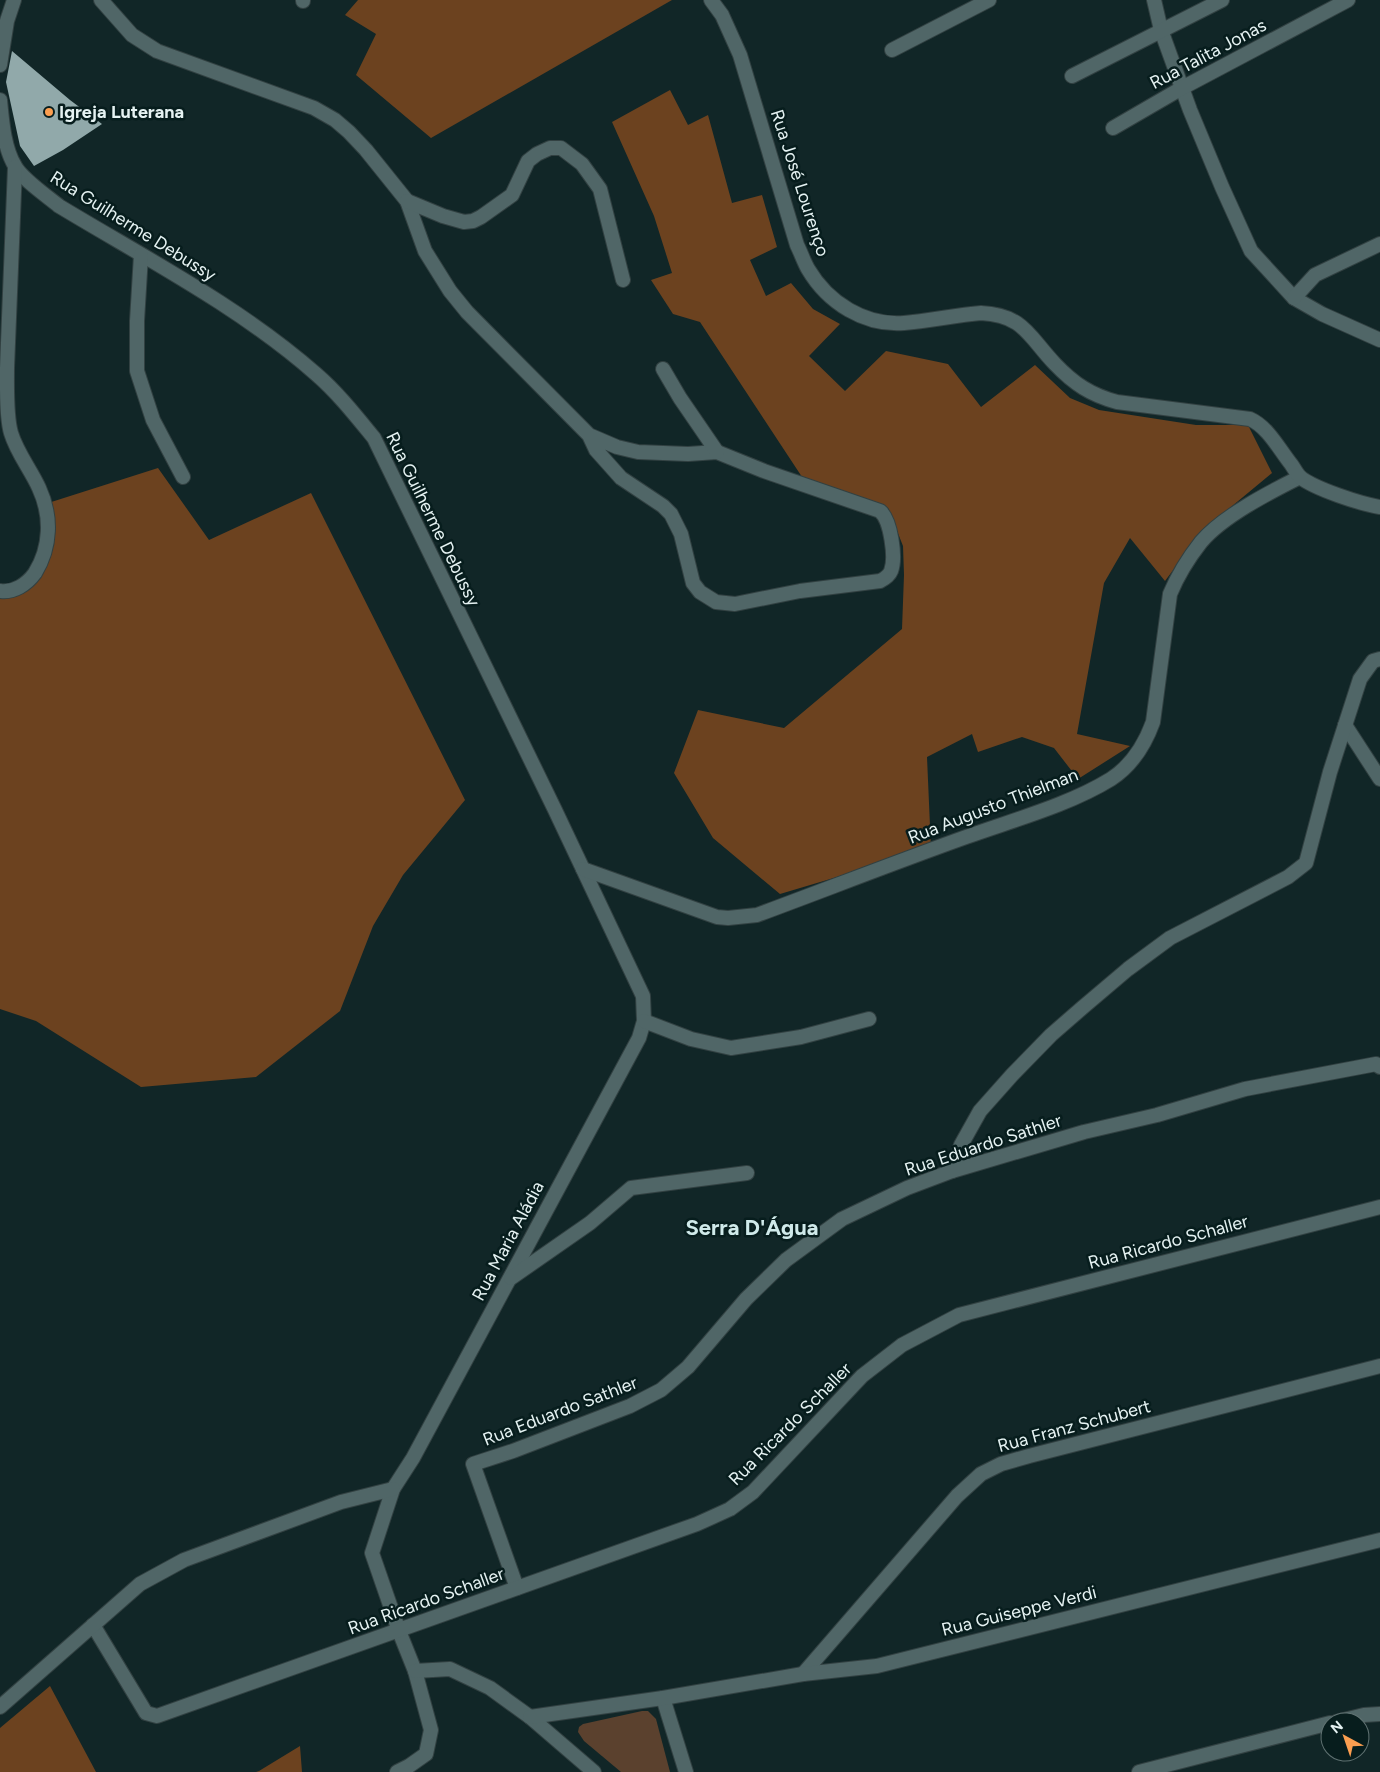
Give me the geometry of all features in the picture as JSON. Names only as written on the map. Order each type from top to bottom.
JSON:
[{"type":"street","points":[[0,65],[7,21],[14,0]]},
{"type":"street","points":[[101,0],[132,35],[157,51],[314,108],[335,120],[366,150],[407,201],[425,251],[450,291],[468,312],[590,435],[616,447],[638,452],[688,454],[717,452],[764,471],[880,511],[884,514],[891,539],[893,556],[891,570],[888,576],[880,581],[800,591],[735,604],[716,602],[700,592],[693,584],[681,534],[672,514],[621,478],[596,450],[590,435]]},
{"type":"street","name":"Rua José Lourenço","points":[[711,0],[722,15],[740,55],[797,245],[808,270],[839,304],[865,318],[890,323],[981,313],[1012,320],[1028,331],[1053,362],[1069,377],[1098,397],[1117,402],[1250,419],[1259,423],[1300,477],[1320,488],[1369,506],[1380,507]]},
{"type":"street","points":[[892,50],[989,0]]},
{"type":"street","points":[[1154,0],[1161,30],[1182,88],[1222,187],[1252,251],[1294,298],[1322,314],[1380,340]]},
{"type":"street","points":[[1072,76],[1222,0]]},
{"type":"street","name":"Rua Talita Jonas","points":[[1113,128],[1182,88],[1348,0]]},
{"type":"street","name":"Rua Guilherme Debussy","points":[[0,100],[7,144],[15,167],[41,192],[59,206],[245,318],[316,374],[342,400],[374,438],[583,869]]},
{"type":"street","points":[[407,201],[443,216],[464,222],[473,221],[512,195],[528,161],[536,154],[550,148],[561,148],[582,164],[600,189],[623,280]]},
{"type":"street","points":[[0,591],[8,592],[29,582],[41,562],[47,546],[45,504],[11,432],[7,398],[15,167]]},
{"type":"street","points":[[1294,298],[1316,275],[1380,244]]},
{"type":"street","points":[[141,255],[137,321],[137,371],[154,420],[183,477]]},
{"type":"street","points":[[663,369],[680,398],[717,452]]},
{"type":"street","name":"Rua Augusto Thielman","points":[[583,869],[717,917],[757,916],[931,849],[1080,796],[1112,778],[1129,763],[1148,736],[1153,722],[1170,594],[1174,584],[1197,548],[1221,524],[1254,501],[1300,477]]},
{"type":"street","points":[[952,1171],[961,1145],[980,1111],[1051,1035],[1082,1008],[1128,969],[1170,938],[1288,877],[1306,863],[1330,772],[1360,679],[1373,661],[1380,659]]},
{"type":"street","points":[[1345,725],[1380,780]]},
{"type":"street","name":"Rua Maria Aládia","points":[[397,1772],[426,1754],[431,1730],[415,1671],[372,1553],[393,1489],[413,1458],[639,1038],[644,1021],[643,996],[583,869]]},
{"type":"street","points":[[644,1021],[691,1039],[731,1048],[800,1037],[869,1018]]},
{"type":"street","name":"Rua Eduardo Sathler","points":[[517,1588],[473,1464],[513,1451],[630,1406],[661,1390],[688,1367],[746,1299],[786,1260],[842,1218],[908,1188],[952,1171],[1076,1134],[1157,1115],[1245,1089],[1378,1065]]},
{"type":"street","points":[[508,1280],[590,1223],[631,1188],[747,1173]]},
{"type":"street","name":"Rua Ricardo Schaller","points":[[93,1625],[146,1713],[157,1716],[697,1524],[730,1509],[753,1492],[862,1376],[902,1345],[959,1315],[1380,1206]]},
{"type":"street","name":"Rua Franz Schubert","points":[[803,1674],[957,1496],[981,1474],[1001,1464],[1029,1456],[1380,1366]]},
{"type":"street","points":[[0,1707],[140,1584],[184,1560],[341,1502],[393,1489]]},
{"type":"street","name":"Rua Guiseppe Verdi","points":[[530,1717],[663,1698],[803,1674],[877,1666],[1380,1540]]},
{"type":"street","points":[[415,1671],[450,1668],[490,1688],[530,1717],[594,1772]]},
{"type":"street","points":[[663,1698],[686,1772]]},
{"type":"street","points":[[1139,1772],[1320,1726]]},
{"type":"shaded area","points":[[358,0],[672,0],[431,138],[356,75],[376,34],[345,15]]},
{"type":"shaded area","points":[[670,90],[688,125],[708,115],[732,203],[762,195],[777,247],[750,260],[766,296],[791,283],[813,309],[840,324],[809,356],[845,391],[886,351],[948,364],[981,407],[1035,365],[1070,398],[1099,410],[1196,425],[1248,425],[1272,473],[1202,531],[1165,581],[1130,538],[1104,583],[1077,734],[1130,746],[1078,779],[1054,748],[1022,737],[978,752],[972,734],[927,757],[931,849],[780,894],[713,838],[674,773],[698,710],[784,728],[902,629],[903,546],[888,508],[804,480],[700,322],[673,314],[651,280],[672,273],[654,216],[612,122]]},
{"type":"shaded area","points":[[158,468],[209,540],[311,493],[465,800],[403,875],[373,926],[340,1011],[256,1077],[141,1087],[36,1021],[0,1009],[0,598],[29,581],[41,562],[45,504]]},
{"type":"shaded area","points":[[50,1686],[96,1772],[0,1772],[0,1728]]},
{"type":"shaded area","points":[[648,1711],[656,1719],[670,1772],[621,1772],[584,1741],[578,1732],[579,1727],[583,1724]]},
{"type":"shaded area","points":[[300,1746],[302,1772],[256,1772],[259,1771]]},
{"type":"building","name":"Igreja Luterana","points":[[12,51],[70,100],[102,124],[63,150],[34,166],[20,146],[6,82]]},
{"type":"place","name":"Igreja Luterana","points":[[49,112]]},
{"type":"district","name":"Serra D'Água","points":[[752,1227]]}]
